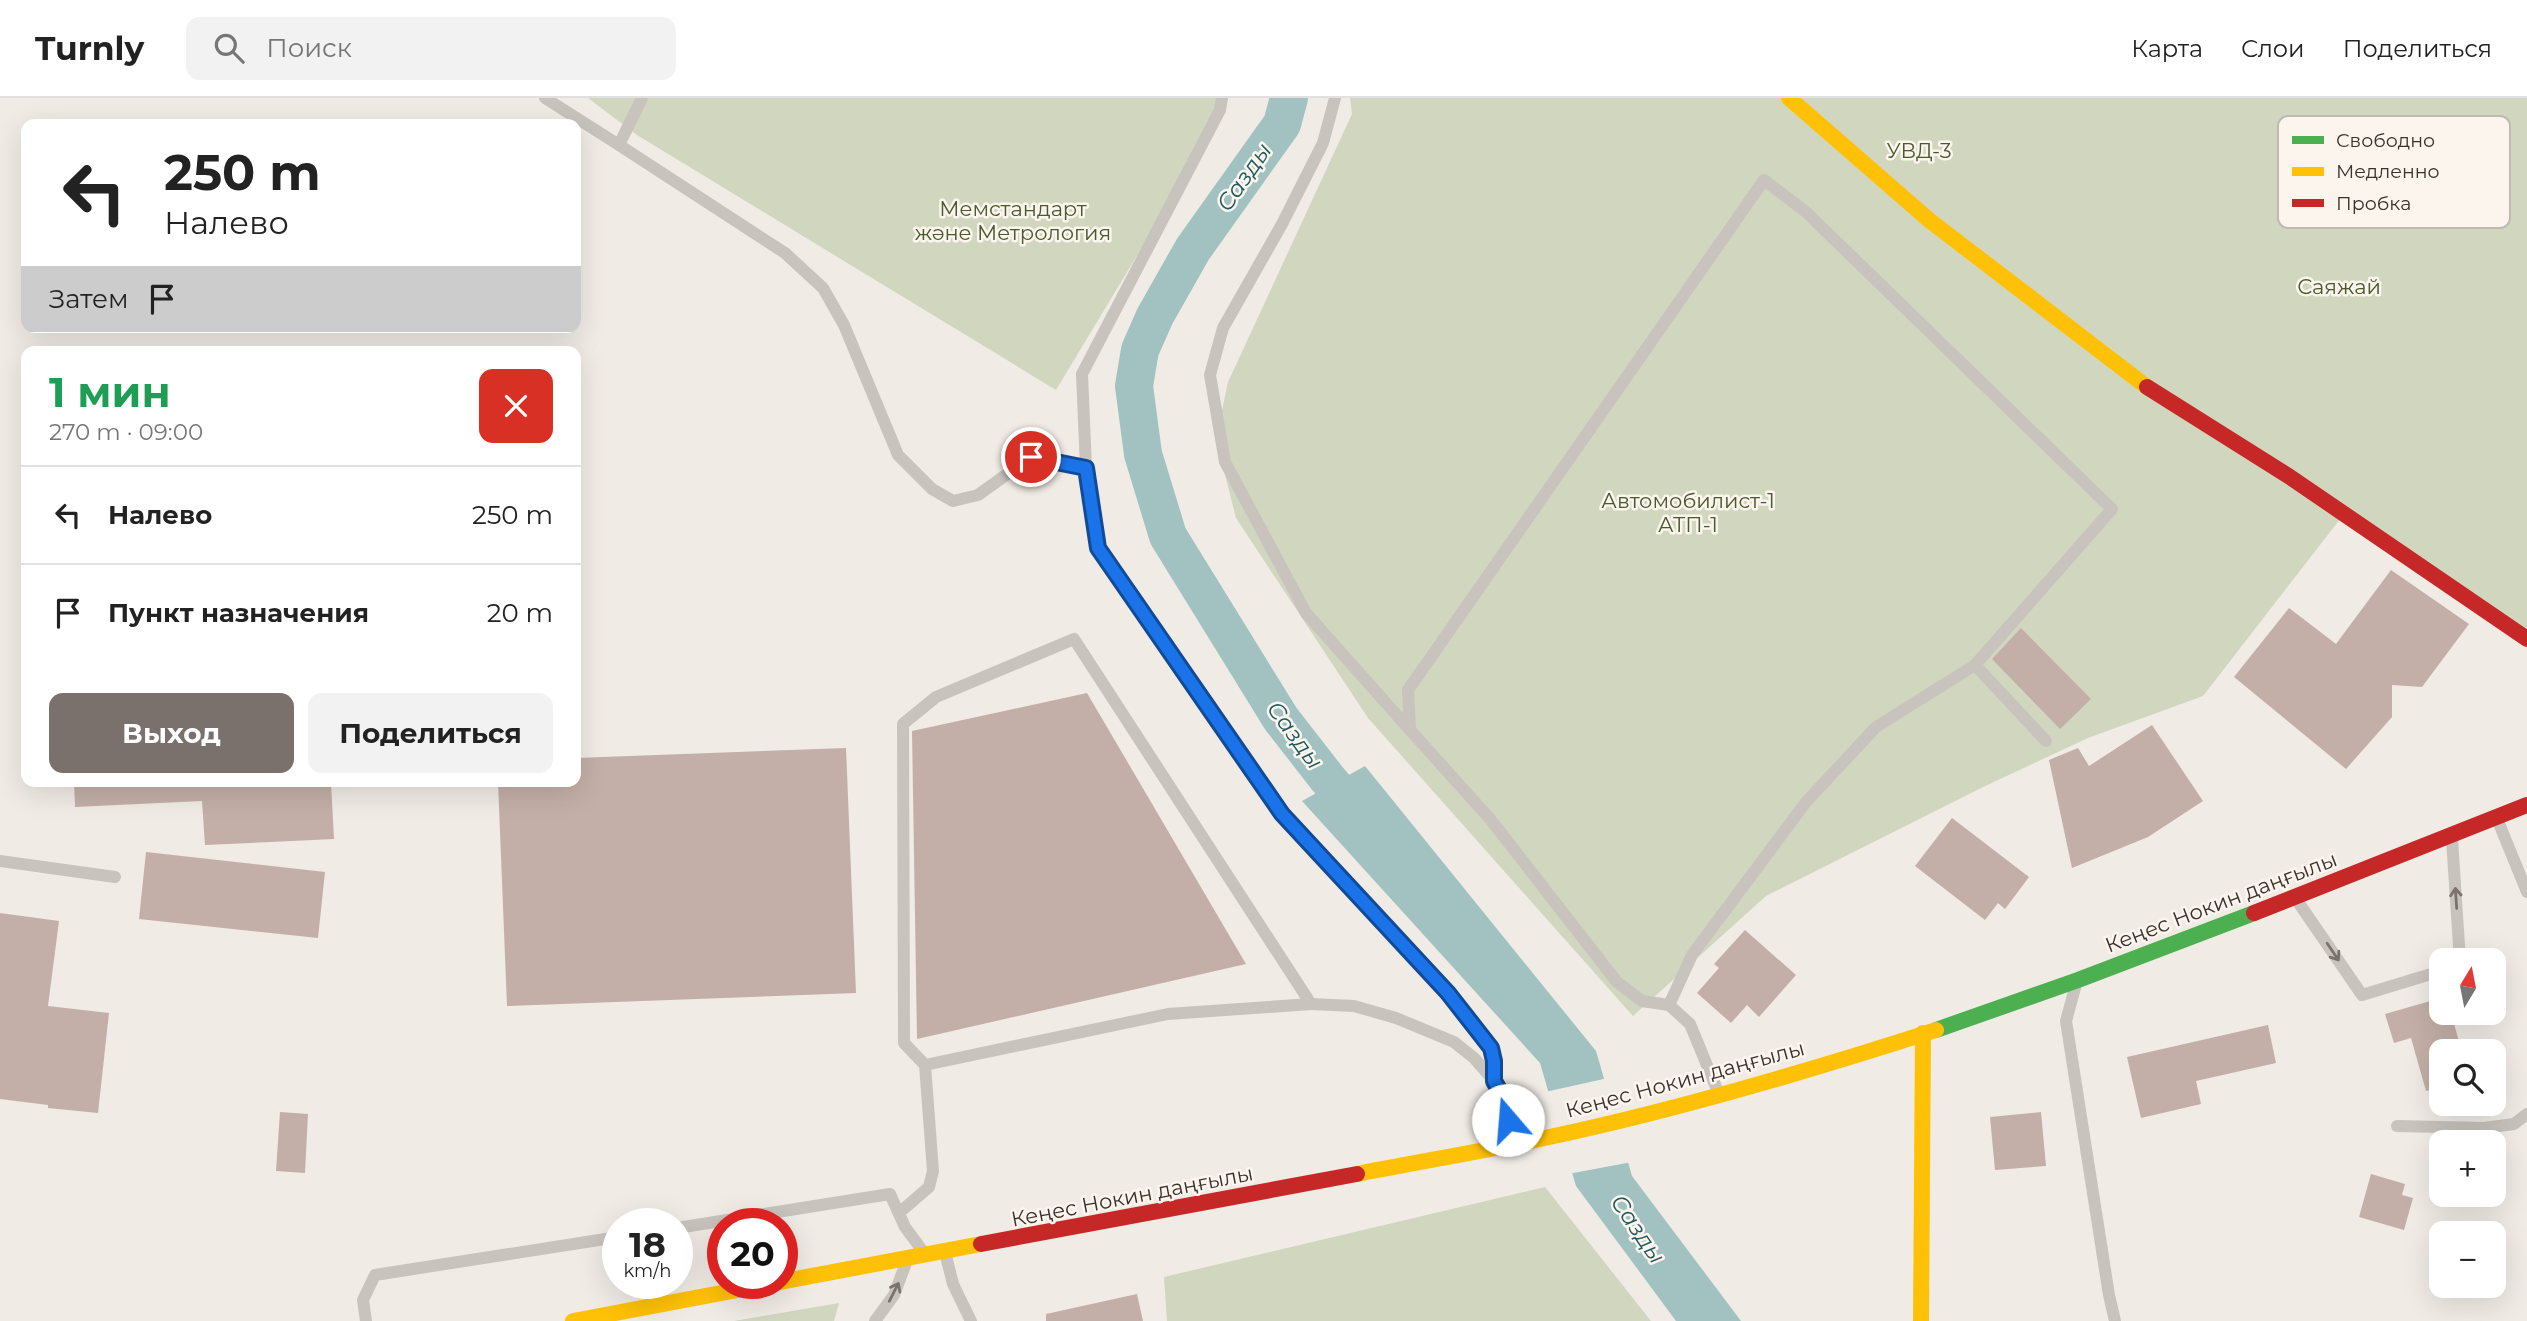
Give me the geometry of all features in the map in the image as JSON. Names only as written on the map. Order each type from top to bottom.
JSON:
[{"type":"main road","points":[[1790,98],[1813,113],[1929,220],[2159,396],[2290,477],[2527,639]]},
{"type":"main road","name":"Кеңес Нокин даңғылы","points":[[573,1321],[1541,1139],[1652,1114],[1923,1033],[2077,981],[2527,805]]},
{"type":"main road","points":[[1921,1321],[1923,1033]]},
{"type":"lane","points":[[545,98],[578,119]]},
{"type":"lane","points":[[619,145],[642,98]]},
{"type":"lane","points":[[1222,98],[1220,110],[1082,374],[1086,468],[1098,548],[1282,814],[1448,993],[1491,1048],[1494,1081]]},
{"type":"lane","points":[[1335,98],[1323,144],[1282,224],[1223,328],[1210,375],[1225,462],[1306,613],[1491,820],[1617,982],[1642,1001],[1669,1005],[1690,1024],[1719,1095]]},
{"type":"lane","points":[[581,121],[785,253],[823,288],[844,325],[898,455],[932,489],[953,501],[978,495],[1031,457],[1086,468]]},
{"type":"lane","points":[[1410,730],[1408,690],[1764,180],[1806,212],[2112,509],[1975,665],[1876,727],[1806,802],[1692,955],[1669,1005]]},
{"type":"lane","points":[[899,1213],[929,1186],[933,1171],[925,1065],[904,1043],[902,724],[936,697],[1074,639],[1311,1004]]},
{"type":"lane","points":[[1975,665],[2046,741]]},
{"type":"lane","points":[[2497,817],[2527,892]]},
{"type":"lane","points":[[2452,835],[2459,948]]},
{"type":"lane","points":[[0,861],[115,877]]},
{"type":"lane","points":[[2294,896],[2362,995],[2429,975]]},
{"type":"lane","points":[[2077,981],[2066,1021],[2115,1321]]},
{"type":"lane","points":[[925,1065],[1168,1014],[1311,1004],[1354,1006],[1396,1018],[1454,1042],[1474,1058],[1502,1095],[1514,1144]]},
{"type":"lane","points":[[2397,1126],[2484,1128],[2514,1124],[2527,1114]]},
{"type":"lane","points":[[693,1225],[890,1194],[905,1227],[927,1256]]},
{"type":"lane","points":[[366,1321],[363,1300],[375,1275],[602,1240]]},
{"type":"lane","points":[[945,1252],[953,1284],[971,1321]]},
{"type":"lane","points":[[875,1321],[894,1295],[908,1260]]},
{"type":"lane","points":[[616,1314],[625,1315],[633,1321]]},
{"type":"green space","name":"Мемстандарт және Метрология","points":[[588,98],[1222,98],[1209,136],[1056,390],[637,135]]},
{"type":"green space","name":"Автомобилист-1 АТП-1","points":[[1350,98],[2527,98],[2527,645],[2344,514],[2203,696],[2088,738],[1981,788],[1766,896],[1633,1016],[1368,718],[1236,518],[1216,439],[1228,382],[1352,114]]},
{"type":"green space","points":[[1545,1187],[1651,1321],[1167,1321],[1164,1277]]},
{"type":"green space","points":[[839,1303],[834,1321],[734,1321]]},
{"type":"water","points":[[1365,766],[1596,1051],[1632,1176],[1741,1321],[1676,1321],[1576,1186],[1540,1063],[1302,801]]},
{"type":"pier","points":[[1608,1078],[1632,1162],[1568,1174],[1545,1092]]},
{"type":"building","points":[[2391,570],[2469,624],[2422,687],[2392,685],[2392,717],[2346,769],[2234,677],[2289,608],[2336,644]]},
{"type":"building","points":[[2021,628],[2091,699],[2060,729],[1992,659]]},
{"type":"building","points":[[1087,693],[1246,964],[917,1039],[912,731]]},
{"type":"building","points":[[2152,725],[2203,801],[2148,837],[2072,868],[2049,760],[2078,748],[2089,766]]},
{"type":"building","points":[[846,748],[856,993],[507,1006],[498,787],[581,787],[581,758]]},
{"type":"building","points":[[74,787],[331,787],[334,839],[205,845],[202,801],[75,807]]},
{"type":"building","points":[[1952,818],[2029,877],[2005,909],[1998,903],[1985,920],[1915,866]]},
{"type":"building","points":[[146,852],[325,872],[318,938],[139,919]]},
{"type":"building","points":[[0,913],[59,921],[48,1006],[109,1013],[98,1113],[48,1108],[48,1105],[0,1099]]},
{"type":"building","points":[[1745,930],[1796,975],[1759,1017],[1747,1005],[1731,1023],[1697,993],[1719,968],[1714,964]]},
{"type":"building","points":[[2429,1001],[2429,1026],[2455,1026],[2458,1039],[2429,1039],[2429,1090],[2426,1091],[2411,1038],[2394,1043],[2385,1014]]},
{"type":"building","points":[[2268,1025],[2276,1063],[2196,1081],[2201,1104],[2141,1118],[2127,1057]]},
{"type":"building","points":[[280,1112],[308,1114],[305,1173],[276,1171]]},
{"type":"building","points":[[2041,1112],[2046,1166],[1995,1170],[1990,1117]]},
{"type":"building","points":[[2371,1174],[2405,1184],[2402,1195],[2413,1198],[2404,1230],[2359,1217]]},
{"type":"building","points":[[1137,1294],[1143,1321],[1046,1321],[1046,1314]]},
{"type":"waterway","name":"Сазды","points":[[1289,98],[1282,124],[1193,249],[1155,316],[1140,350],[1134,386],[1143,454],[1168,536],[1281,719],[1366,824]]},
{"type":"traffic: fast","points":[[1936,1030],[2078,980],[2254,913]]},
{"type":"traffic: slow","points":[[1789,98],[1929,220],[2147,387]]},
{"type":"traffic: slow","points":[[1357,1174],[1517,1144],[1640,1116],[1789,1076],[1936,1030]]},
{"type":"traffic: slow","points":[[1921,1321],[1923,1033]]},
{"type":"traffic: slow","points":[[573,1321],[981,1244]]},
{"type":"traffic: jam","points":[[2147,387],[2290,477],[2527,639]]},
{"type":"traffic: jam","points":[[2254,913],[2527,805]]},
{"type":"traffic: jam","points":[[981,1244],[1357,1174]]},
{"type":"route","points":[[1031,457],[1086,468],[1098,548],[1282,814],[1448,993],[1491,1048],[1494,1081],[1502,1095],[1508,1120]]},
{"type":"park label","name":"УВД-3","points":[[1919,150]]},
{"type":"park label","name":"Саяжай","points":[[2339,286]]}]
